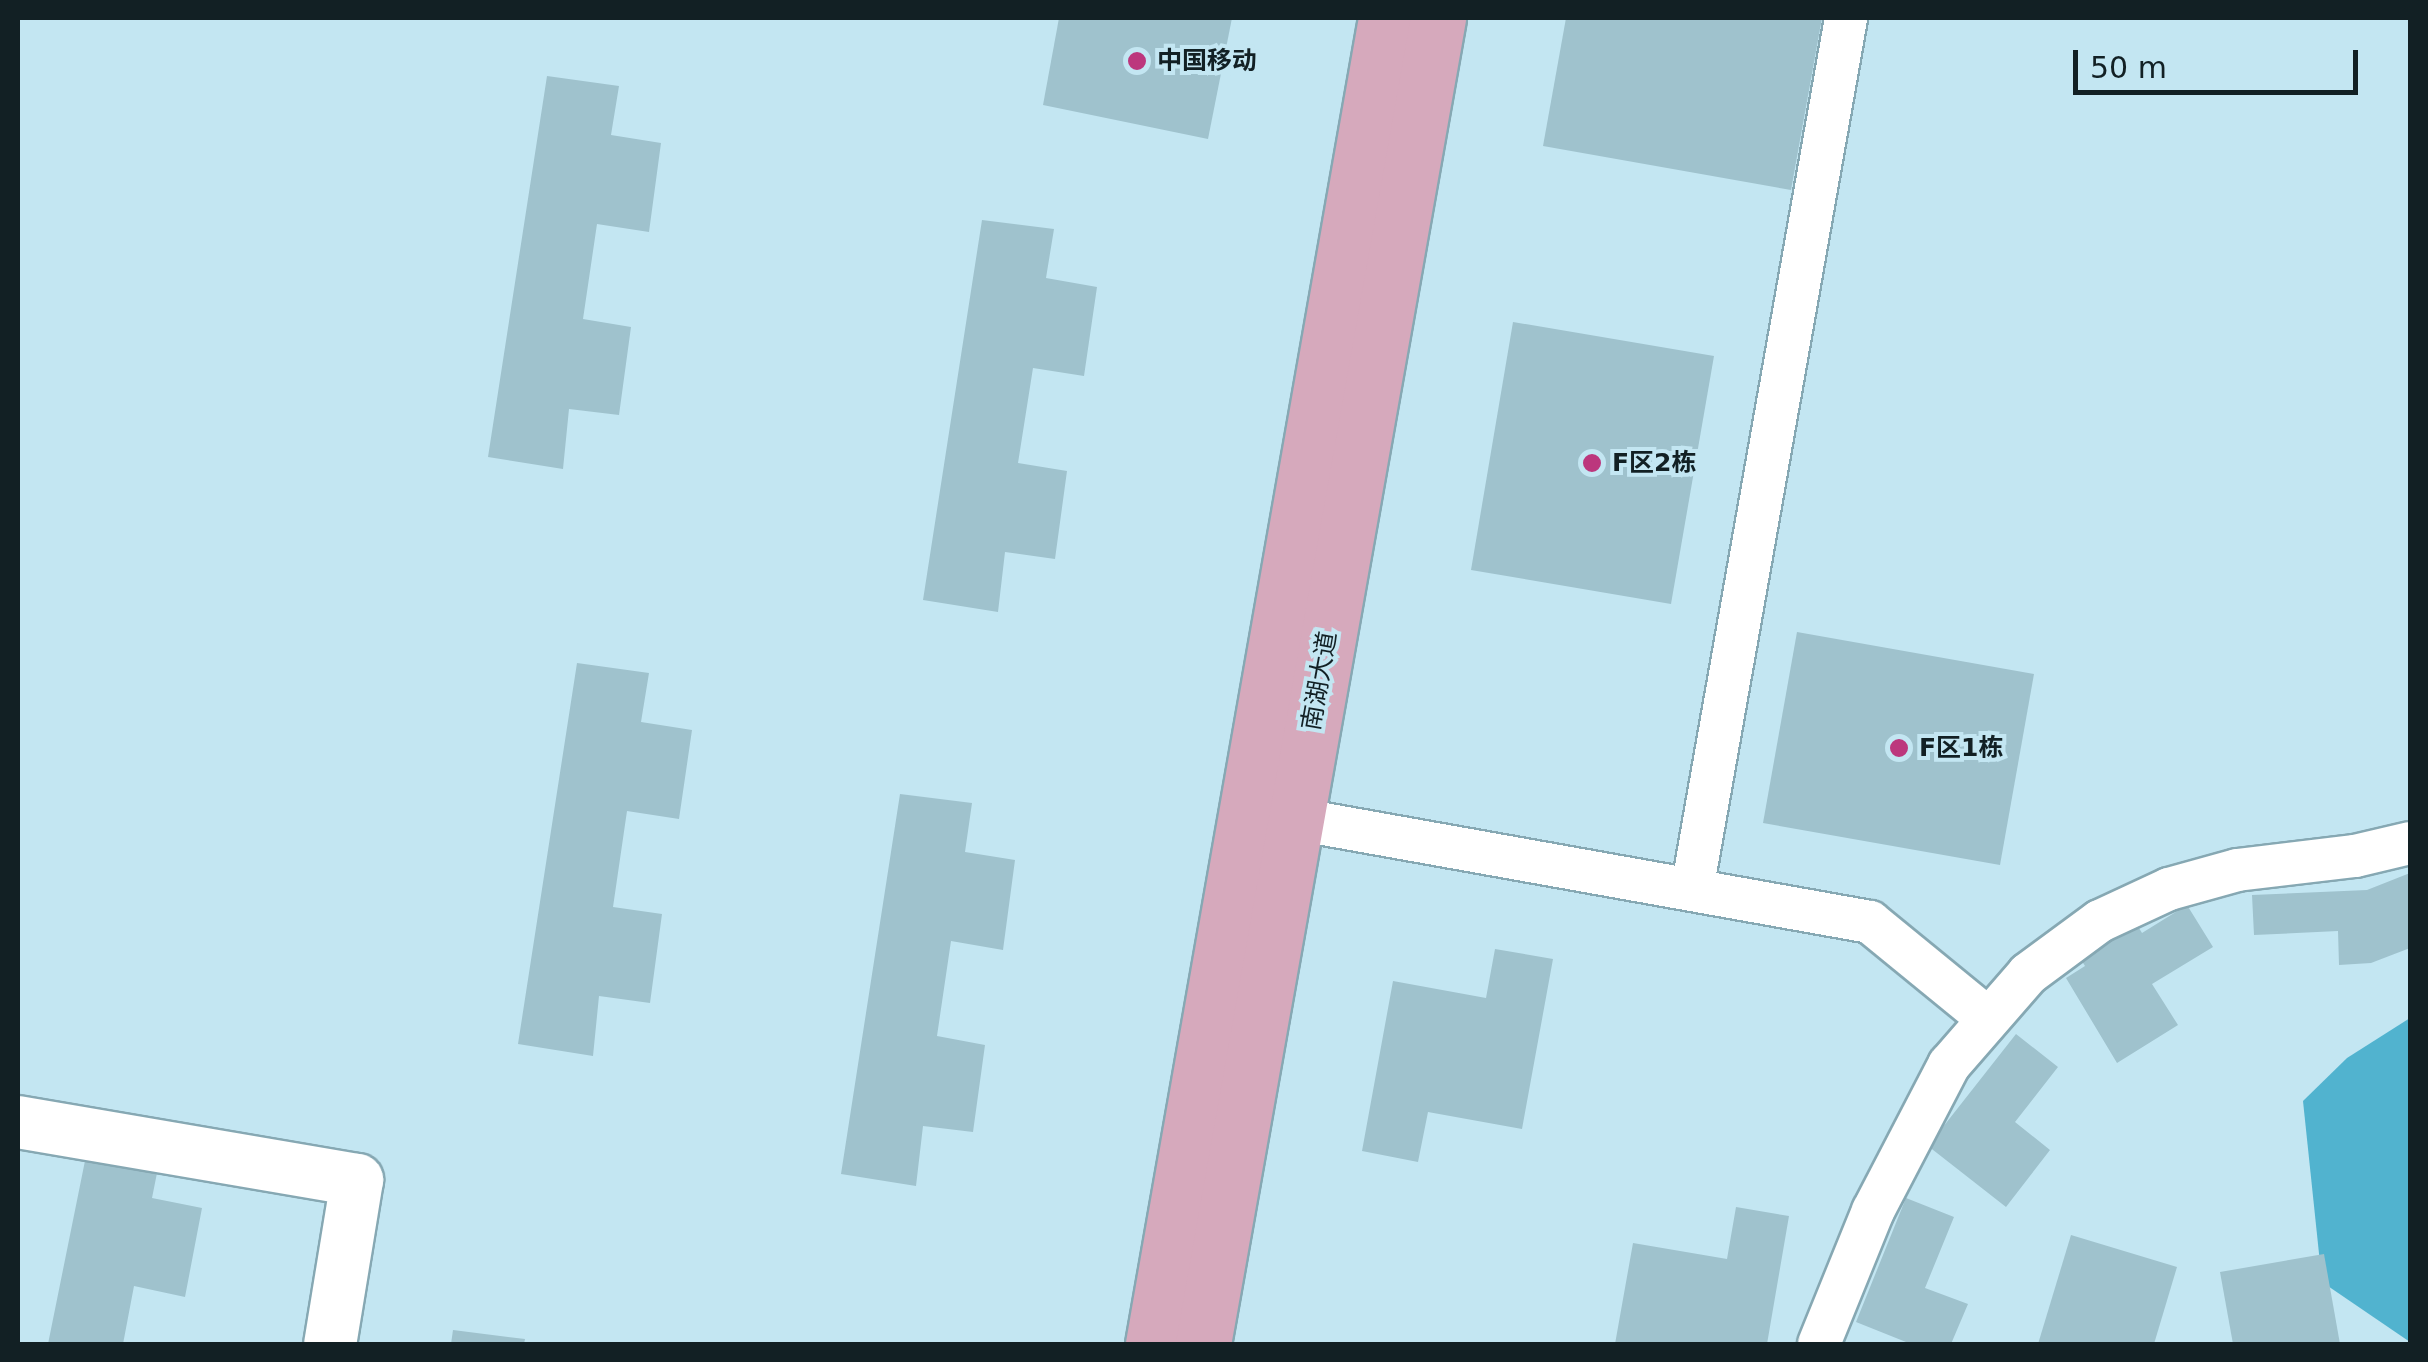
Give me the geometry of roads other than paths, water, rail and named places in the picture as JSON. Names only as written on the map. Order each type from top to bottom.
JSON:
[{"type":"main road","name":"南湖大道","points":[[1153,1344],[1386,18]]},
{"type":"main road","name":"南湖大道","points":[[1203,1344],[1438,18]]},
{"type":"street","points":[[1692,890],[1846,18]]},
{"type":"street","points":[[1296,819],[1870,922],[1986,1017]]},
{"type":"street","points":[[1819,1344],[1838,1289],[1910,1133],[1948,1065],[1986,1017],[2028,974],[2100,921],[2169,888],[2238,870],[2355,856],[2410,843]]},
{"type":"street","points":[[18,1122],[357,1180],[330,1344]]},
{"type":"water","points":[[2410,1018],[2410,1342],[2322,1282],[2303,1101],[2347,1058]]},
{"type":"place","name":"中国移动","points":[[1137,61]]},
{"type":"place","name":"F区2栋","points":[[1592,463]]},
{"type":"place","name":"F区1栋","points":[[1899,748]]}]
